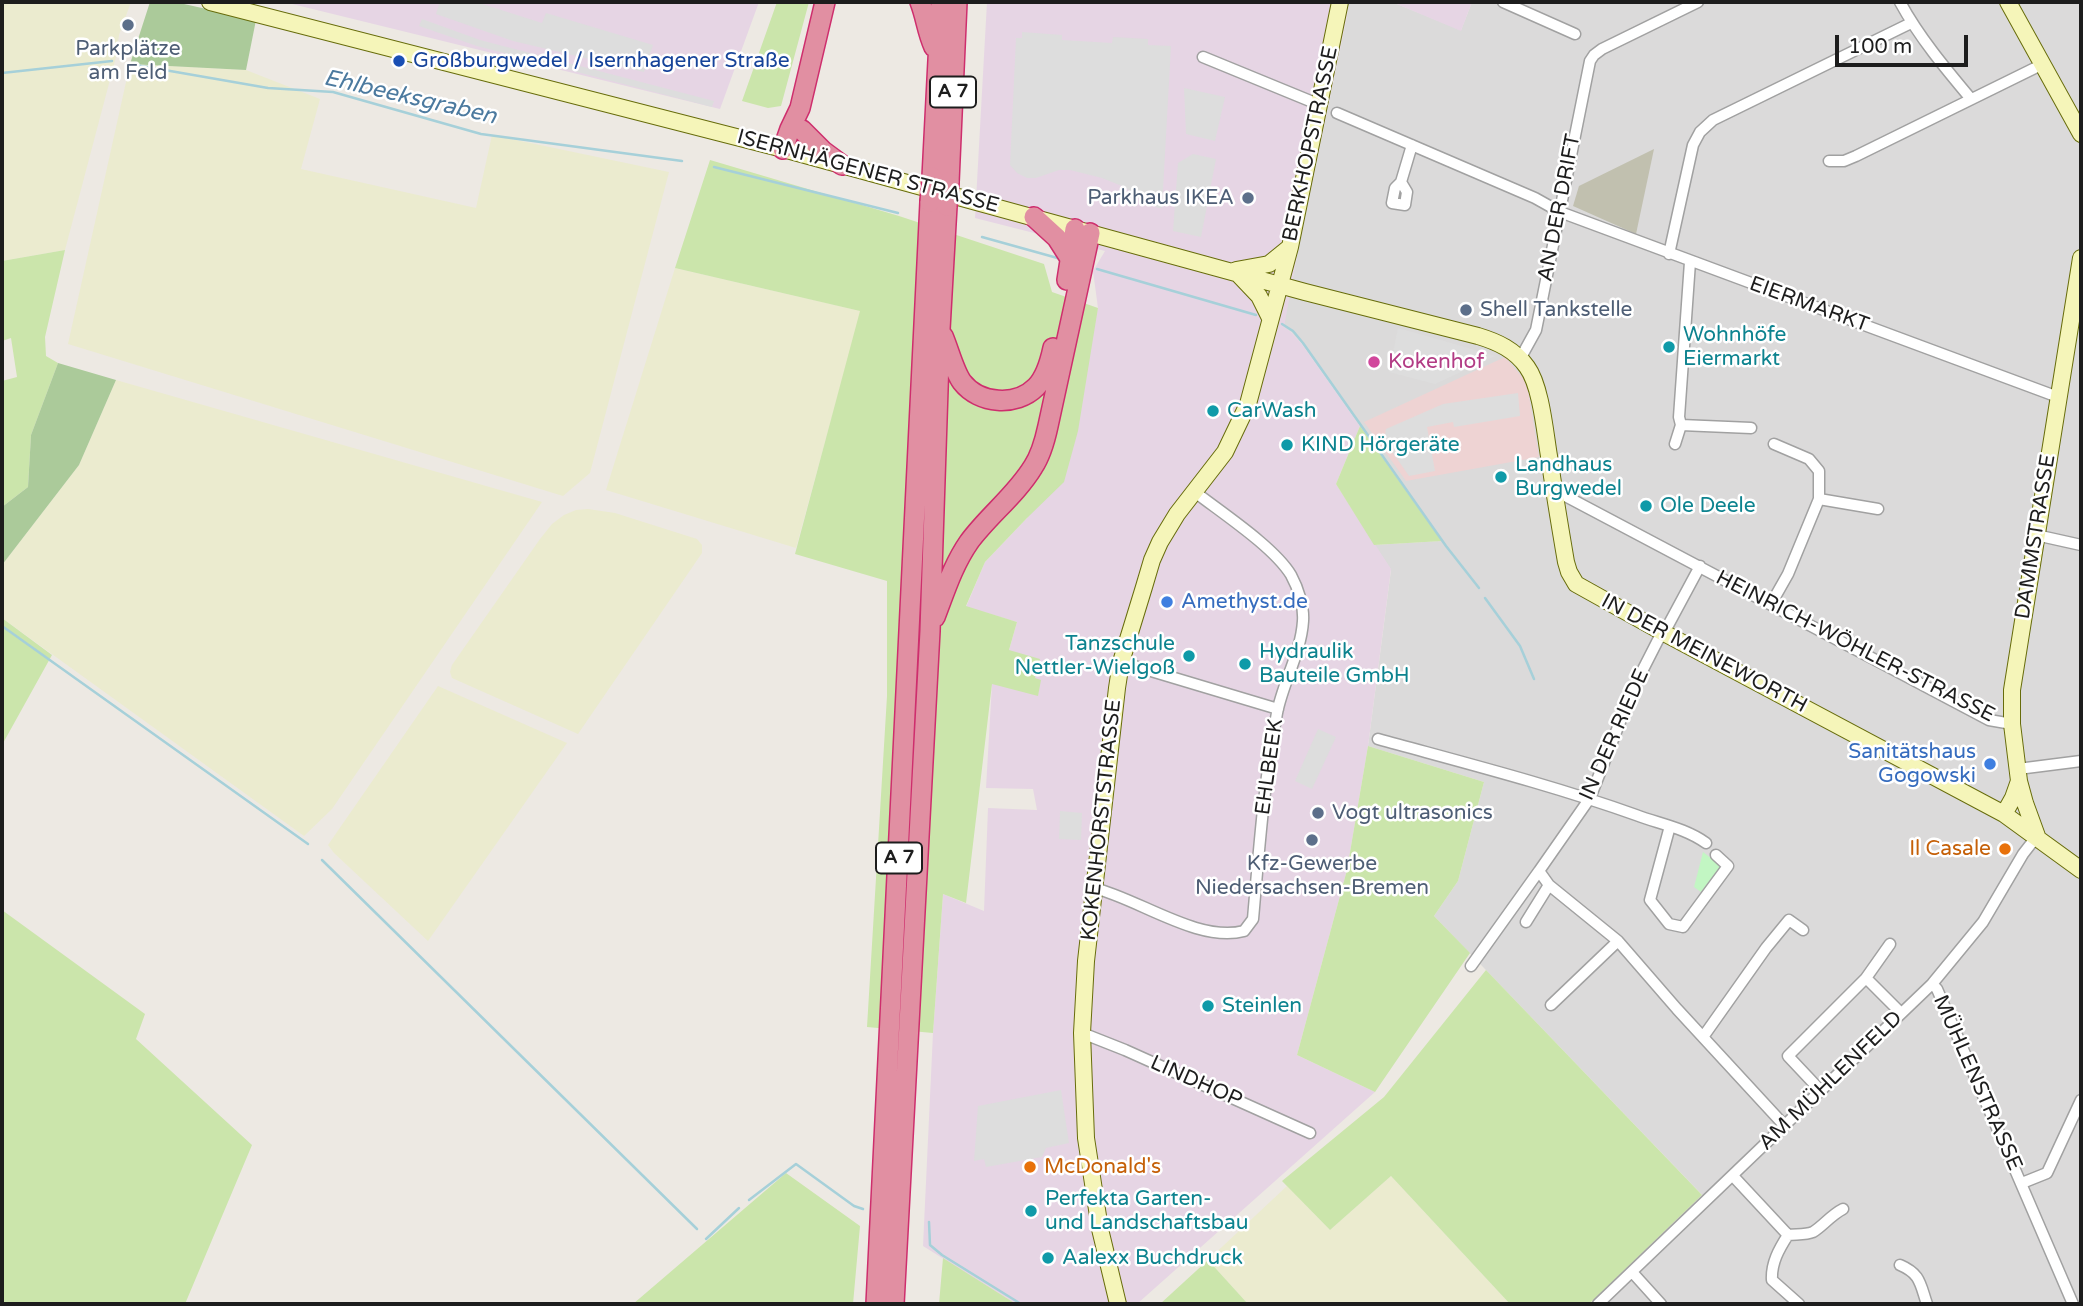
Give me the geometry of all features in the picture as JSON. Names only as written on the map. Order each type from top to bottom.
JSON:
[{"type":"highway","points":[[920,2],[927,34],[938,54]]},
{"type":"highway","name":"A 7","points":[[940,179],[938,54],[941,2]]},
{"type":"highway","name":"A 7","points":[[876,1304],[940,179],[957,2]]},
{"type":"highway","points":[[789,150],[790,128],[800,108],[827,5]]},
{"type":"highway","points":[[789,150],[802,130],[800,108]]},
{"type":"highway","points":[[802,130],[822,151],[842,164]]},
{"type":"highway","name":"A 7","points":[[894,1304],[930,631],[940,329],[939,204]]},
{"type":"highway","points":[[1034,217],[1058,238],[1071,260]]},
{"type":"highway","points":[[940,329],[962,383],[972,391],[994,401],[1025,395],[1034,389],[1047,370],[1071,260],[1083,231]]},
{"type":"highway","points":[[930,631],[948,579],[965,549],[1025,479],[1040,454],[1048,426],[1083,231]]},
{"type":"main road","name":"ISERNHÄGENER STRASSE","points":[[210,2],[789,150],[1279,285],[1478,336],[1502,344],[1520,359]]},
{"type":"main road","name":"BERKHOPSTRASSE","points":[[1279,285],[1290,247],[1340,2]]},
{"type":"main road","points":[[2008,2],[2081,134]]},
{"type":"main road","points":[[1234,272],[1269,264],[1290,247]]},
{"type":"main road","name":"DAMMSTRASSE","points":[[2037,836],[2018,775],[2012,724],[2012,690],[2081,258]]},
{"type":"main road","points":[[1234,272],[1259,296],[1270,318]]},
{"type":"main road","name":"KOKENHORSTSTRASSE","points":[[1118,1304],[1100,1229],[1086,1138],[1082,1033],[1086,961],[1121,662],[1152,560],[1167,529],[1225,452],[1243,418],[1279,285]]},
{"type":"main road","name":"IN DER MEINEWORTH","points":[[1520,359],[1535,381],[1566,562],[1576,584],[2004,814],[2081,870]]},
{"type":"main road","points":[[2004,814],[2013,798],[2018,775]]},
{"type":"street","points":[[1503,2],[1575,34]]},
{"type":"street","name":"AN DER DRIFT","points":[[1520,359],[1536,330],[1590,61],[1594,54],[1698,2]]},
{"type":"street","points":[[1900,2],[1911,23],[1971,99]]},
{"type":"street","points":[[1669,254],[1693,145],[1700,132],[1713,120],[1911,23]]},
{"type":"street","points":[[1203,57],[1320,105]]},
{"type":"street","points":[[1829,161],[1844,161],[1856,156],[2043,64]]},
{"type":"street","name":"EIERMARKT","points":[[1337,113],[1535,198],[1560,212],[2058,397]]},
{"type":"street","points":[[1401,182],[1412,145]]},
{"type":"street","points":[[1675,444],[1681,425],[1679,418],[1690,261]]},
{"type":"street","points":[[1681,425],[1751,428]]},
{"type":"street","points":[[1771,604],[1788,574],[1819,499],[1819,471],[1809,459],[1773,444]]},
{"type":"street","name":"HEINRICH-WÖHLER-STRASSE","points":[[1554,489],[1989,720],[2012,724]]},
{"type":"street","name":"EHLBEEK","points":[[1094,888],[1181,924],[1222,932],[1244,931],[1253,919],[1266,789],[1278,709],[1301,631],[1303,615],[1300,595],[1291,575],[1276,556],[1195,492]]},
{"type":"street","points":[[1819,499],[1878,509]]},
{"type":"street","points":[[2036,535],[2081,545]]},
{"type":"street","name":"HEINRICH-WÖHLER-STRASSE","points":[[1664,633],[1700,566]]},
{"type":"street","name":"IN DER RIEDE","points":[[1471,967],[1590,798],[1633,689],[1664,633]]},
{"type":"street","points":[[1121,662],[1278,709]]},
{"type":"street","points":[[1378,739],[1590,798],[1694,834],[1706,843]]},
{"type":"street","points":[[2018,775],[2081,761]]},
{"type":"street","points":[[1670,826],[1650,900],[1669,923],[1683,927],[1728,866],[1716,855]]},
{"type":"street","name":"AM MÜHLENFELD","points":[[1598,1304],[1932,984],[1983,922],[2023,854],[2037,836]]},
{"type":"street","points":[[1539,871],[1549,886],[1618,941],[1784,1125]]},
{"type":"street","points":[[1526,922],[1549,886]]},
{"type":"street","points":[[1703,1037],[1789,920],[1803,930]]},
{"type":"street","points":[[1551,1006],[1618,941]]},
{"type":"street","points":[[1820,1090],[1788,1056],[1866,978],[1890,944]]},
{"type":"street","points":[[1866,978],[1901,1013]]},
{"type":"street","name":"MÜHLENSTRASSE","points":[[1932,984],[1937,989],[2073,1304]]},
{"type":"street","name":"LINDHOP","points":[[1082,1033],[1310,1133]]},
{"type":"street","name":"MÜHLENSTRASSE","points":[[2022,1183],[2047,1173],[2081,1100]]},
{"type":"street","points":[[1733,1176],[1788,1235]]},
{"type":"street","points":[[1788,1235],[1814,1231],[1843,1209]]},
{"type":"street","points":[[1788,1235],[1772,1268],[1772,1280],[1799,1304]]},
{"type":"street","points":[[1900,1265],[1913,1271],[1918,1277],[1927,1304]]},
{"type":"street","points":[[1632,1272],[1661,1304]]},
{"type":"shaded area","points":[[284,2],[759,2],[720,109]]},
{"type":"shaded area","points":[[440,2],[476,2],[542,23],[546,13],[653,45],[644,72],[513,41],[436,14]]},
{"type":"shaded area","points":[[987,2],[1348,2],[1284,327],[1302,344],[1360,426],[1336,484],[1391,569],[1368,746],[1347,870],[1297,1055],[1375,1092],[1137,1304],[1016,1304],[923,1246],[943,894],[984,911],[988,808],[1037,810],[1033,789],[986,788],[992,684],[1035,678],[1009,650],[1017,622],[966,607],[985,562],[1027,518],[1098,308],[1093,271],[1105,251],[975,218]]},
{"type":"shaded area","points":[[1348,2],[1392,2],[1461,30],[1472,2],[2081,2],[2081,1304],[1598,1304],[1709,1202],[1434,916],[1458,881],[1484,782],[1368,746],[1391,570],[1374,545],[1441,541],[1302,344],[1283,327]]},
{"type":"shaded area","points":[[1392,2],[1472,2],[1461,31]]},
{"type":"shaded area","points":[[422,19],[480,40],[714,101],[712,107],[477,46],[419,26]]},
{"type":"shaded area","points":[[1022,32],[1062,35],[1062,40],[1112,43],[1113,37],[1148,39],[1148,45],[1171,46],[1162,208],[1102,178],[1059,170],[1036,178],[1027,178],[1017,173],[1010,165],[1016,38],[1022,38]]},
{"type":"shaded area","points":[[1184,88],[1225,97],[1215,141],[1186,134]]},
{"type":"shaded area","points":[[1654,149],[1636,234],[1573,206],[1579,186]]},
{"type":"shaded area","points":[[1193,154],[1216,159],[1201,237],[1173,231],[1178,163]]},
{"type":"shaded area","points":[[1398,328],[1495,356],[1435,384],[1389,372]]},
{"type":"shaded area","points":[[1505,357],[1523,378],[1528,390],[1539,457],[1406,481],[1364,422]]},
{"type":"shaded area","points":[[1518,393],[1520,416],[1454,427],[1453,422],[1427,427],[1435,471],[1409,476],[1384,440],[1386,429],[1443,404]]},
{"type":"shaded area","points":[[1318,729],[1336,737],[1312,789],[1295,781]]},
{"type":"shaded area","points":[[1060,811],[1082,813],[1081,840],[1059,839]]},
{"type":"shaded area","points":[[1061,1090],[1069,1143],[1046,1148],[1042,1157],[986,1167],[984,1159],[974,1161],[978,1106]]},
{"type":"green space","points":[[2,2],[131,2],[119,35],[116,57],[65,250],[2,261]]},
{"type":"green space","points":[[150,2],[175,2],[256,20],[246,70],[130,64]]},
{"type":"green space","points":[[777,2],[809,2],[781,106],[768,108],[742,101]]},
{"type":"green space","points":[[130,64],[246,70],[320,99],[301,169],[476,208],[492,135],[669,172],[590,473],[563,496],[68,344]]},
{"type":"green space","points":[[710,160],[899,216],[1044,264],[1052,292],[1098,308],[1078,431],[1064,482],[985,562],[966,606],[1017,622],[1009,650],[1040,659],[1035,678],[1041,680],[1038,696],[992,684],[966,903],[943,894],[933,1033],[867,1027],[887,696],[887,581],[795,554],[860,311],[675,268]]},
{"type":"green space","points":[[65,250],[45,337],[46,356],[58,363],[31,435],[28,487],[2,507],[2,381],[17,377],[11,338],[2,341],[2,261]]},
{"type":"green space","points":[[675,268],[861,311],[796,548],[606,490]]},
{"type":"green space","points":[[58,363],[116,380],[79,465],[2,565],[2,507],[28,487],[31,435]]},
{"type":"green space","points":[[116,380],[542,502],[332,809],[304,836],[2,618],[2,565],[79,465]]},
{"type":"green space","points":[[1360,426],[1442,541],[1374,545],[1336,484]]},
{"type":"green space","points":[[576,510],[615,513],[697,539],[702,545],[702,553],[578,734],[452,678],[450,672],[452,665],[552,524]]},
{"type":"green space","points":[[2,618],[52,655],[2,745]]},
{"type":"green space","points":[[438,686],[567,743],[428,941],[328,845]]},
{"type":"green space","points":[[1368,746],[1484,782],[1458,881],[1434,916],[1470,953],[1375,1092],[1297,1055],[1347,870]]},
{"type":"green space","points":[[1703,852],[1721,866],[1701,892],[1694,887]]},
{"type":"green space","points":[[2,910],[145,1014],[136,1039],[252,1145],[185,1304],[2,1304]]},
{"type":"green space","points":[[1486,970],[1702,1195],[1589,1304],[1510,1304],[1391,1176],[1330,1230],[1282,1181],[1384,1097]]},
{"type":"green space","points":[[786,1173],[860,1226],[853,1304],[633,1304]]},
{"type":"green space","points":[[1391,1176],[1510,1304],[1248,1304],[1208,1260],[1287,1186],[1330,1230]]},
{"type":"green space","points":[[943,1258],[1016,1304],[939,1304]]},
{"type":"green space","points":[[1208,1260],[1248,1304],[1160,1304]]},
{"type":"waterway","name":"Ehlbeeksgraben","points":[[2,73],[112,61]]},
{"type":"waterway","name":"Ehlbeeksgraben","points":[[130,64],[268,88],[333,92],[481,134],[682,161]]},
{"type":"waterway","name":"Ehlbeeksgraben","points":[[714,167],[898,213]]},
{"type":"waterway","name":"Ehlbeeksgraben","points":[[982,237],[1061,259]]},
{"type":"waterway","name":"Ehlbeeksgraben","points":[[1097,269],[1256,315]]},
{"type":"waterway","name":"Ehlbeeksgraben","points":[[1282,324],[1293,331],[1303,343],[1446,546],[1479,588]]},
{"type":"waterway","name":"Ehlbeeksgraben","points":[[1485,598],[1520,646],[1534,679]]},
{"type":"waterway","points":[[2,626],[308,844]]},
{"type":"waterway","points":[[322,860],[697,1229]]},
{"type":"waterway","points":[[749,1200],[796,1164],[854,1206],[863,1209]]},
{"type":"waterway","points":[[706,1239],[739,1208]]},
{"type":"waterway","points":[[929,1222],[930,1245],[1021,1304]]},
{"type":"place","name":"Parkplätze am Feld","points":[[128,25]]},
{"type":"place","name":"Großburgwedel / Isernhagener Straße","points":[[399,61]]},
{"type":"place","name":"Parkhaus IKEA","points":[[1248,198]]},
{"type":"place","name":"Shell Tankstelle","points":[[1466,310]]},
{"type":"place","name":"Wohnhöfe Eiermarkt","points":[[1669,347]]},
{"type":"place","name":"Kokenhof","points":[[1374,362]]},
{"type":"place","name":"CarWash","points":[[1213,411]]},
{"type":"place","name":"KIND Hörgeräte","points":[[1287,445]]},
{"type":"place","name":"Landhaus Burgwedel","points":[[1501,477]]},
{"type":"place","name":"Ole Deele","points":[[1646,506]]},
{"type":"place","name":"Amethyst.de","points":[[1167,602]]},
{"type":"place","name":"Tanzschule Nettler-Wielgoß","points":[[1189,656]]},
{"type":"place","name":"Hydraulik Bauteile GmbH","points":[[1245,664]]},
{"type":"place","name":"Sanitätshaus Gogowski","points":[[1990,764]]},
{"type":"place","name":"Vogt ultrasonics","points":[[1318,813]]},
{"type":"place","name":"Kfz-Gewerbe Niedersachsen-Bremen","points":[[1312,840]]},
{"type":"place","name":"Il Casale","points":[[2005,849]]},
{"type":"place","name":"Steinlen","points":[[1208,1006]]},
{"type":"place","name":"McDonald's","points":[[1030,1167]]},
{"type":"place","name":"Perfekta Garten- und Landschaftsbau","points":[[1031,1211]]},
{"type":"place","name":"Aalexx Buchdruck","points":[[1048,1258]]}]
